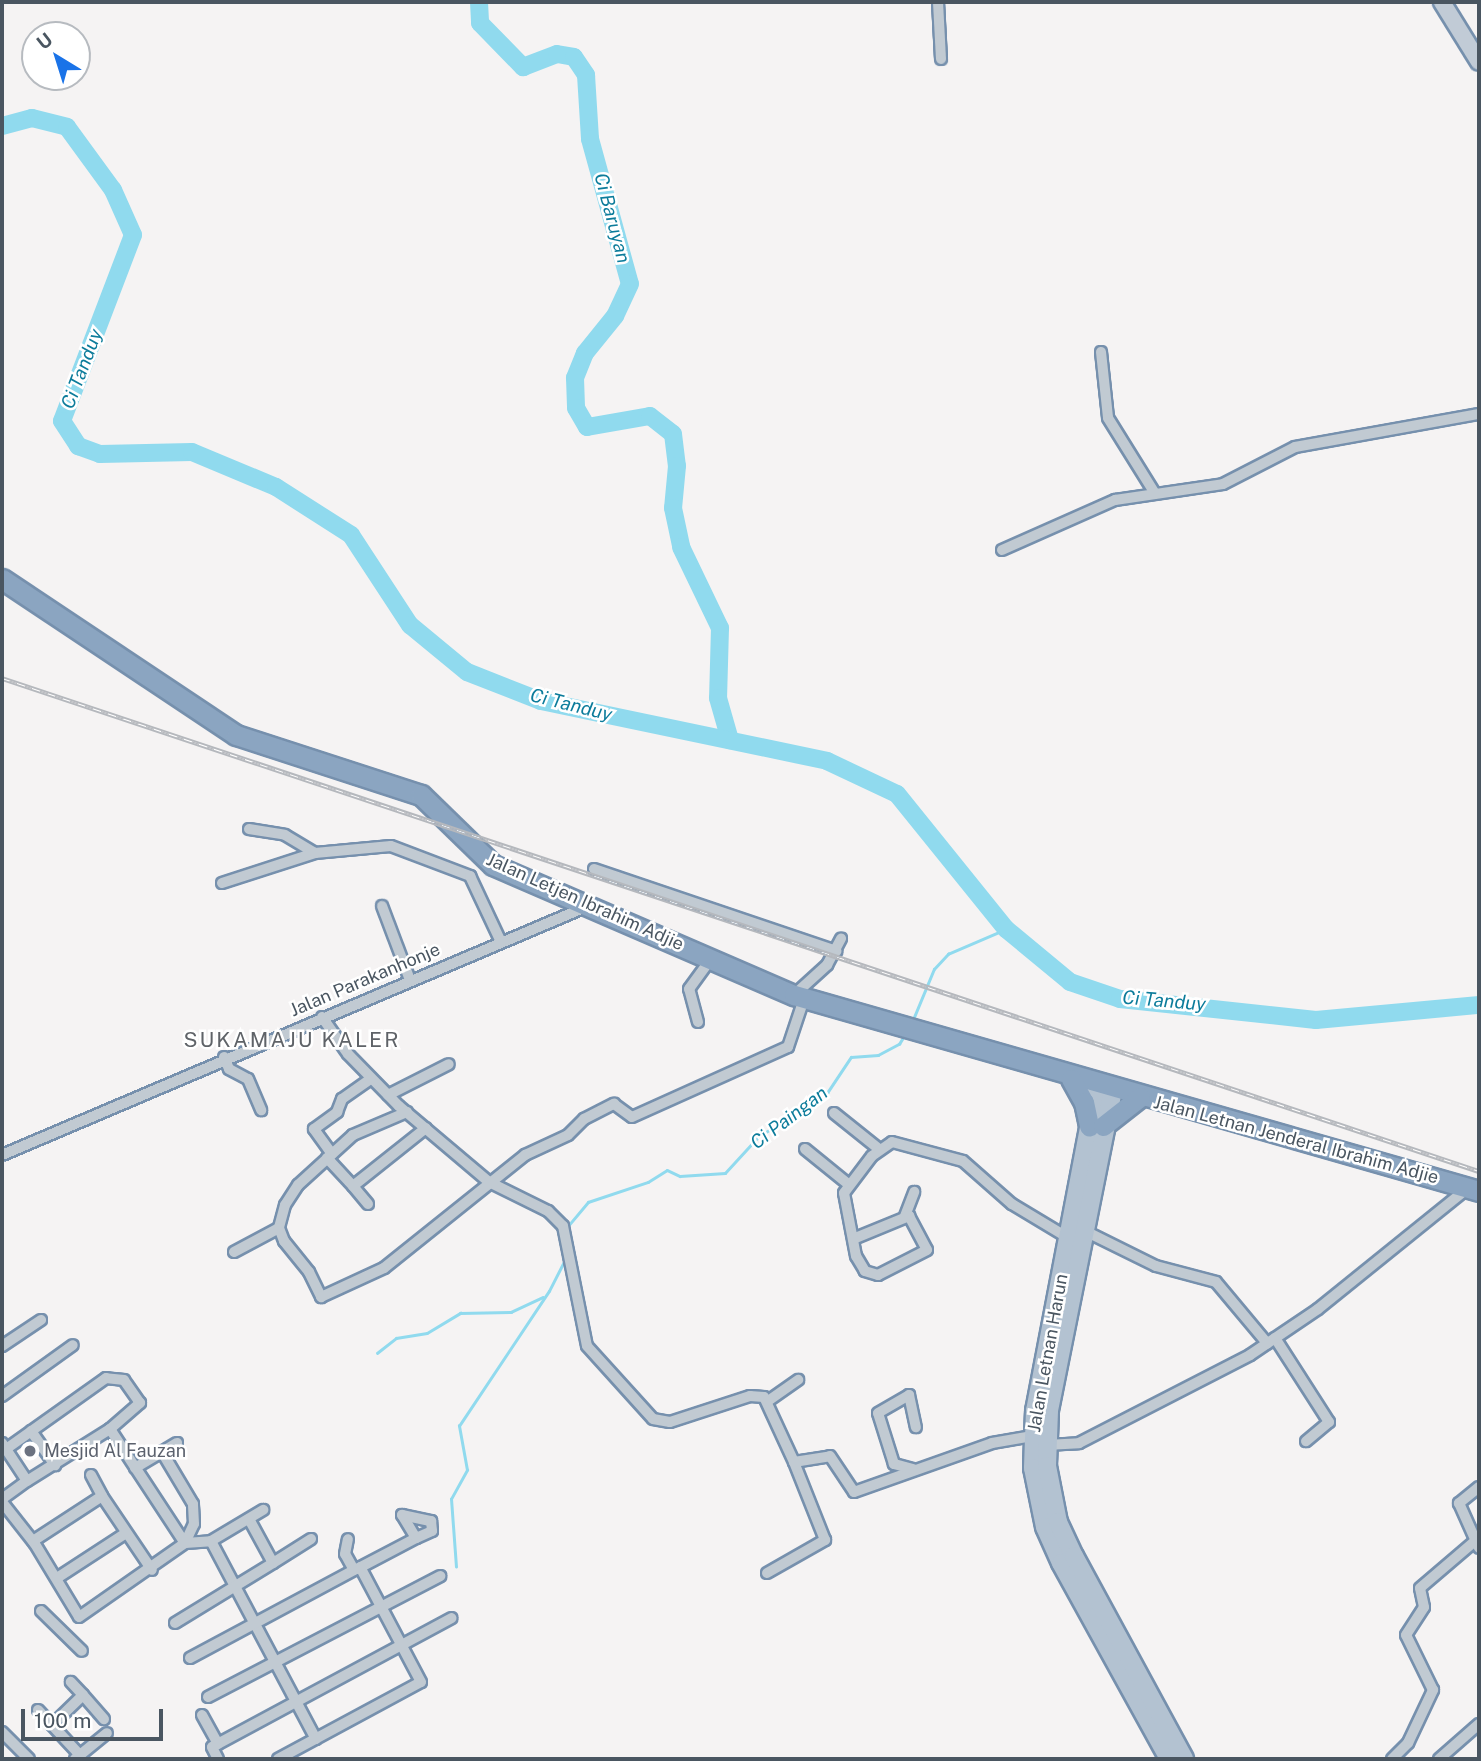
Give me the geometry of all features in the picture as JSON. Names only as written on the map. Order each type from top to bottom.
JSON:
[{"type":"highway","name":"Jalan Letjen Ibrahim Adjie","points":[[2,579],[217,725],[259,746],[421,795],[493,865],[799,997],[1071,1079]]},
{"type":"highway","name":"Jalan Letnan Jenderal Ibrahim Adjie","points":[[1071,1079],[1474,1189]]},
{"type":"highway","points":[[1071,1079],[1096,1126],[1140,1097]]},
{"type":"main road","name":"Jalan Letnan Harun","points":[[1105,1088],[1049,1373],[1039,1441],[1036,1492],[1048,1534],[1169,1759]]},
{"type":"main road","name":"Jalan Letnan Harun","points":[[1039,1441],[1058,1522],[1184,1759]]},
{"type":"street","points":[[938,2],[941,60]]},
{"type":"street","points":[[1442,2],[1479,62]]},
{"type":"street","points":[[1101,352],[1108,418],[1154,492]]},
{"type":"street","points":[[1002,550],[1115,500],[1154,492],[1223,484],[1314,442],[1479,414]]},
{"type":"street","points":[[249,829],[285,835],[314,853]]},
{"type":"street","points":[[222,883],[314,853],[391,846],[463,872],[479,889],[502,942]]},
{"type":"street","points":[[594,869],[836,951]]},
{"type":"street","points":[[382,906],[410,980]]},
{"type":"street","name":"Jalan Parakanhonje","points":[[2,1155],[223,1057],[588,906]]},
{"type":"street","points":[[279,1228],[317,1294],[326,1298],[406,1253],[524,1155],[614,1104],[632,1117],[788,1047],[799,997],[836,951],[841,939]]},
{"type":"street","points":[[698,1022],[689,989],[710,959]]},
{"type":"street","points":[[322,1017],[371,1079],[407,1112],[489,1182],[548,1211],[565,1230],[587,1346],[645,1413],[670,1422],[750,1396],[768,1401]]},
{"type":"street","points":[[223,1057],[229,1069],[248,1079],[261,1110]]},
{"type":"street","points":[[388,1095],[449,1064]]},
{"type":"street","points":[[368,1204],[309,1131],[337,1112],[342,1099],[371,1079]]},
{"type":"street","points":[[234,1252],[279,1228],[292,1191],[329,1156],[362,1130],[407,1112]]},
{"type":"street","points":[[834,1113],[878,1149]]},
{"type":"street","points":[[353,1186],[426,1128]]},
{"type":"street","points":[[905,1216],[915,1220],[927,1250],[892,1270],[865,1271],[853,1239],[845,1201],[848,1184],[878,1149],[898,1142],[962,1161],[1012,1204],[1075,1234],[1156,1266],[1216,1282],[1271,1340],[1329,1422],[1306,1441]]},
{"type":"street","points":[[804,1149],[848,1184]]},
{"type":"street","points":[[793,1462],[831,1456],[853,1492],[913,1469],[1039,1441],[1079,1443],[1271,1340],[1474,1189]]},
{"type":"street","points":[[853,1239],[905,1216],[914,1192]]},
{"type":"street","points":[[2,1346],[41,1320]]},
{"type":"street","points":[[2,1396],[73,1345]]},
{"type":"street","points":[[27,1481],[4,1446],[112,1376],[124,1380],[141,1405],[110,1429],[27,1481],[2,1500],[33,1541],[79,1617]]},
{"type":"street","points":[[768,1401],[798,1380]]},
{"type":"street","points":[[913,1469],[894,1464],[878,1413],[910,1395],[916,1427]]},
{"type":"street","points":[[767,1573],[825,1540],[768,1401]]},
{"type":"street","points":[[110,1429],[185,1543]]},
{"type":"street","points":[[31,1431],[55,1465]]},
{"type":"street","points":[[135,1468],[177,1443]]},
{"type":"street","points":[[61,1630],[152,1570],[185,1543],[194,1524],[193,1504],[162,1452]]},
{"type":"street","points":[[91,1475],[152,1570]]},
{"type":"street","points":[[1392,1759],[1408,1743],[1433,1690],[1406,1635],[1424,1607],[1420,1588],[1477,1544],[1459,1503],[1479,1488]]},
{"type":"street","points":[[33,1541],[102,1496]]},
{"type":"street","points":[[185,1543],[211,1541],[263,1510]]},
{"type":"street","points":[[249,1519],[273,1563]]},
{"type":"street","points":[[57,1578],[126,1533]]},
{"type":"street","points":[[175,1623],[311,1538]]},
{"type":"street","points":[[190,1657],[416,1538]]},
{"type":"street","points":[[278,1759],[421,1682],[382,1606],[345,1554],[348,1539]]},
{"type":"street","points":[[211,1541],[316,1739]]},
{"type":"street","points":[[208,1697],[440,1576]]},
{"type":"street","points":[[41,1611],[82,1651]]},
{"type":"street","points":[[218,1759],[212,1747],[452,1618]]},
{"type":"street","points":[[71,1682],[104,1719]]},
{"type":"street","points":[[52,1725],[83,1695]]},
{"type":"street","points":[[38,1710],[78,1757],[107,1732]]},
{"type":"street","points":[[202,1715],[218,1744]]},
{"type":"street","points":[[1439,1759],[1460,1754],[1479,1724]]},
{"type":"street","points":[[2,1732],[29,1759]]},
{"type":"waterway","name":"Ci Baruyan","points":[[479,2],[480,23],[523,67],[557,54],[574,57],[586,75],[590,139],[630,284],[615,316],[585,353],[575,378],[576,408],[587,427],[650,416],[673,434],[677,466],[673,508],[681,547],[720,628],[718,698],[730,740]]},
{"type":"waterway","name":"Ci Tanduy","points":[[2,126],[32,118],[67,127],[113,190],[133,235],[62,421],[78,446],[100,454],[192,452],[276,487],[351,535],[410,625],[467,672],[541,701],[827,761],[897,794],[1006,929],[1070,982],[1120,999],[1316,1020],[1479,1005]]},
{"type":"waterway","name":"Ci Paingan","points":[[912,1022],[934,969],[948,954],[1006,929]]},
{"type":"waterway","name":"Ci Paingan","points":[[568,1226],[588,1202],[648,1182],[667,1170],[680,1176],[725,1173],[758,1137],[827,1093],[851,1057],[878,1055],[899,1044],[906,1033]]},
{"type":"waterway","name":"Ci Paingan","points":[[456,1567],[451,1499],[467,1470],[459,1426],[549,1291],[564,1261],[561,1244]]},
{"type":"waterway","points":[[377,1353],[396,1338],[427,1333],[460,1313],[511,1312],[543,1297]]},
{"type":"railway","points":[[2,678],[1479,1171]]},
{"type":"place","name":"Mesjid Al Fauzan","points":[[30,1451]]},
{"type":"district","name":"SUKAMAJU KALER","points":[[292,1040]]}]
